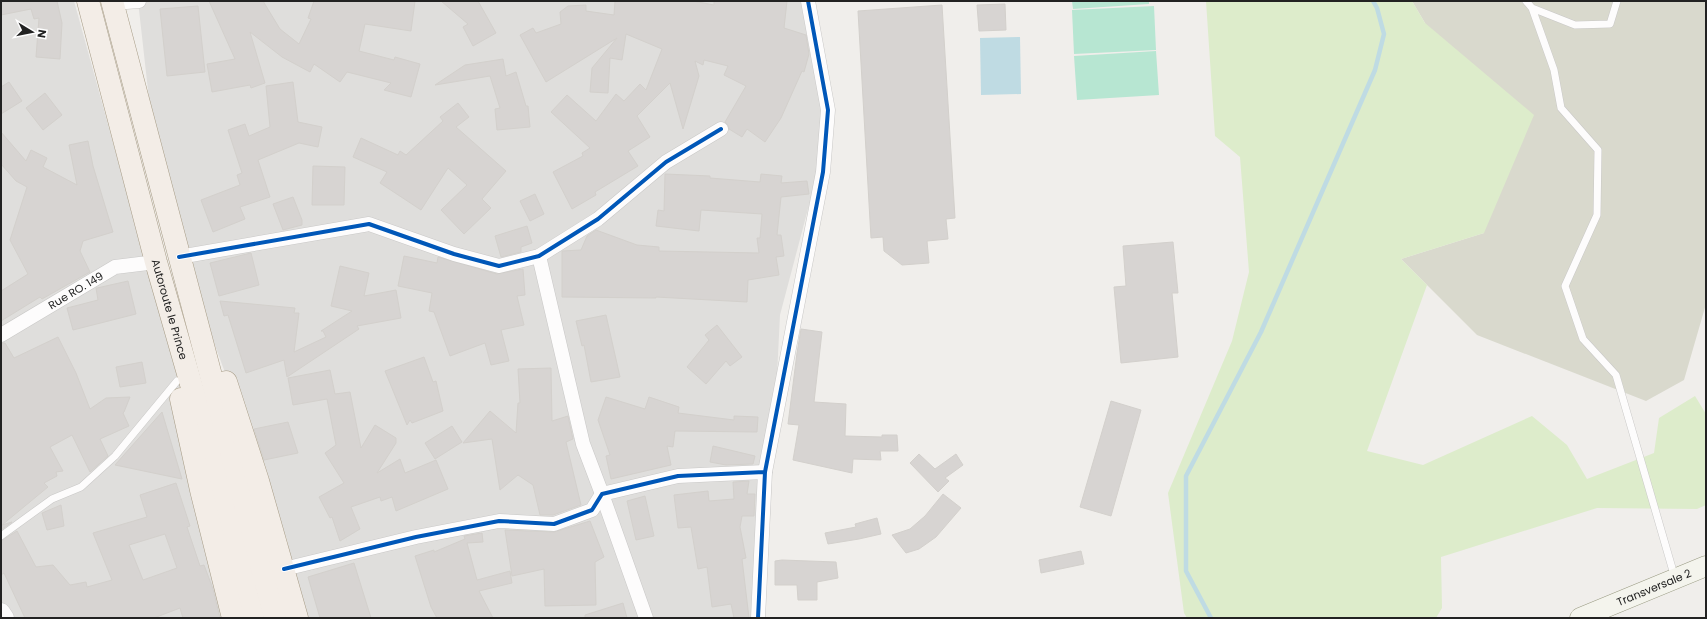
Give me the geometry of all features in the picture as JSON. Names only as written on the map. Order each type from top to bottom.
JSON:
[{"type":"main road","name":"Autoroute le Prince","points":[[88,1],[156,262],[199,412],[250,567],[275,618]]},
{"type":"main road","name":"Autoroute le Prince","points":[[113,2],[179,257],[250,567],[253,618]]},
{"type":"main road","points":[[179,257],[220,363],[258,481],[297,618]]},
{"type":"main road","points":[[156,262],[177,381],[201,490],[233,618]]},
{"type":"main road","name":"Transversale 2","points":[[1580,618],[1706,566]]},
{"type":"street","points":[[113,2],[139,1]]},
{"type":"street","points":[[758,618],[765,472],[823,172],[828,110],[808,1]]},
{"type":"street","points":[[179,257],[369,224],[454,254],[499,266],[539,256],[598,219],[666,162],[721,129]]},
{"type":"street","points":[[539,256],[583,444],[646,618]]},
{"type":"street","name":"Rue RO. 149","points":[[1,335],[115,267],[156,262]]},
{"type":"street","points":[[284,569],[416,537],[499,521],[554,524],[592,510],[602,494],[678,476],[765,472]]},
{"type":"street","points":[[1,612],[4,618]]},
{"type":"lane","points":[[1526,1],[1532,8],[1554,70],[1561,108],[1598,150],[1597,214],[1565,286],[1583,339],[1616,375],[1675,578]]},
{"type":"lane","points":[[1532,8],[1575,24],[1610,24],[1617,1]]},
{"type":"lane","points":[[1,536],[52,499],[81,486],[115,456],[177,381]]},
{"type":"shaded area","points":[[1,1],[74,1],[244,618],[1,618]]},
{"type":"shaded area","points":[[138,1],[812,1],[832,118],[780,315],[765,618],[300,618],[287,540],[160,197]]},
{"type":"shaded area","points":[[1412,1],[1706,1],[1706,304],[1684,380],[1646,401],[1477,335],[1401,259],[1484,233],[1425,23]]},
{"type":"green space","points":[[1072,1],[1149,1],[1149,4],[1073,9]]},
{"type":"green space","points":[[1206,1],[1412,1],[1425,23],[1534,115],[1484,233],[1401,259],[1427,285],[1367,451],[1423,465],[1532,416],[1567,445],[1587,479],[1654,453],[1659,418],[1695,396],[1706,414],[1706,505],[1697,509],[1597,508],[1441,557],[1442,608],[1436,618],[1187,618],[1184,613],[1168,493],[1232,341],[1249,272],[1240,157],[1215,136]]},
{"type":"green space","points":[[1154,6],[1156,50],[1074,54],[1072,10]]},
{"type":"green space","points":[[1156,51],[1159,95],[1077,100],[1074,56]]},
{"type":"water","points":[[1020,37],[1021,94],[981,95],[980,38]]},
{"type":"building","points":[[1,1],[57,1],[62,23],[60,59],[36,57],[39,18],[34,19],[31,9],[1,15]]},
{"type":"building","points":[[209,1],[263,1],[280,29],[299,44],[311,19],[308,18],[314,1],[415,1],[411,31],[365,24],[359,51],[394,60],[395,57],[420,64],[411,97],[384,90],[391,83],[347,72],[340,82],[314,64],[310,72],[282,57],[250,32],[265,83],[251,88],[250,85],[212,92],[207,64],[235,59]]},
{"type":"building","points":[[441,1],[478,1],[496,33],[473,46],[463,27],[468,24]]},
{"type":"building","points":[[615,1],[693,1],[714,5],[714,1],[787,1],[784,28],[806,35],[809,54],[804,72],[802,71],[781,118],[765,142],[747,129],[742,137],[729,129],[725,122],[746,86],[724,75],[728,66],[704,60],[703,65],[695,61],[699,76],[683,129],[670,83],[637,116],[650,137],[628,151],[638,166],[595,192],[596,195],[572,209],[553,172],[583,156],[582,153],[590,148],[551,112],[567,95],[596,121],[616,94],[624,101],[640,84],[646,90],[662,49],[626,34],[622,60],[610,58],[608,93],[590,92],[592,68],[617,38],[546,82],[520,35],[533,28],[536,33],[561,24],[560,12],[568,6],[586,5],[586,11],[614,15]]},
{"type":"building","points":[[1005,4],[1006,30],[979,31],[977,5]]},
{"type":"building","points":[[942,5],[955,218],[946,219],[948,239],[927,241],[929,263],[902,265],[884,251],[883,237],[871,238],[858,11]]},
{"type":"building","points":[[198,6],[205,72],[167,76],[160,9]]},
{"type":"building","points":[[503,59],[506,76],[516,72],[526,106],[528,106],[530,127],[497,130],[495,109],[500,108],[490,76],[435,85],[465,65]]},
{"type":"building","points":[[9,82],[22,101],[1,114],[1,87]]},
{"type":"building","points":[[293,82],[298,122],[322,127],[318,147],[299,143],[258,160],[270,197],[240,207],[245,219],[213,232],[201,200],[240,185],[237,175],[242,173],[228,130],[245,124],[249,136],[270,127],[266,86]]},
{"type":"building","points":[[45,93],[62,115],[43,130],[26,108]]},
{"type":"building","points":[[458,103],[469,117],[456,127],[506,171],[482,199],[491,208],[464,234],[441,210],[467,185],[448,168],[421,210],[380,183],[387,172],[353,157],[361,138],[398,155],[400,151],[406,155],[443,121],[440,117]]},
{"type":"building","points":[[1,132],[26,161],[31,150],[47,158],[43,167],[77,185],[69,145],[88,141],[93,166],[113,232],[83,241],[80,251],[90,272],[42,299],[40,297],[1,321],[1,291],[28,274],[10,240],[27,187],[16,181],[1,164]]},
{"type":"building","points":[[313,166],[345,167],[344,205],[312,205]]},
{"type":"building","points":[[665,174],[710,176],[710,178],[760,182],[761,174],[782,176],[781,183],[807,181],[809,194],[781,197],[777,235],[781,235],[784,256],[776,257],[779,275],[748,280],[747,302],[656,297],[562,297],[562,251],[581,250],[587,236],[596,230],[637,245],[659,247],[659,251],[759,253],[757,238],[760,238],[762,214],[701,210],[699,231],[656,226],[658,210],[664,211]]},
{"type":"building","points":[[535,194],[544,214],[530,221],[520,201]]},
{"type":"building","points":[[293,197],[302,220],[302,225],[283,230],[273,204]]},
{"type":"building","points":[[527,226],[532,243],[521,247],[521,252],[501,257],[495,236]]},
{"type":"building","points":[[1173,242],[1178,293],[1172,293],[1178,357],[1121,363],[1114,287],[1126,286],[1123,246]]},
{"type":"building","points":[[251,253],[259,285],[219,296],[210,263]]},
{"type":"building","points":[[404,256],[437,263],[438,257],[497,274],[523,269],[525,295],[517,296],[524,325],[501,330],[509,361],[491,365],[485,343],[450,356],[434,312],[429,311],[432,293],[398,286]]},
{"type":"building","points":[[340,266],[369,273],[364,296],[396,290],[401,318],[357,326],[359,329],[287,377],[284,360],[246,373],[228,315],[224,316],[220,301],[295,308],[294,313],[299,313],[294,352],[326,337],[323,331],[321,331],[352,311],[331,306]]},
{"type":"building","points":[[128,281],[136,314],[73,330],[67,308],[98,300],[96,288]]},
{"type":"building","points":[[606,315],[620,377],[591,382],[584,345],[582,346],[576,321]]},
{"type":"building","points":[[717,325],[742,357],[730,366],[726,361],[706,384],[687,367],[709,340],[705,335]]},
{"type":"building","points":[[801,329],[822,332],[814,402],[846,404],[845,436],[882,437],[882,435],[897,435],[898,451],[880,451],[881,460],[853,459],[852,473],[793,460],[799,425],[788,424]]},
{"type":"building","points":[[58,337],[76,373],[90,409],[106,398],[130,397],[123,413],[129,426],[100,439],[108,456],[90,472],[72,435],[50,447],[63,471],[56,472],[57,476],[44,483],[48,487],[2,525],[12,522],[1,530],[1,343],[5,343],[14,358]]},
{"type":"building","points":[[424,357],[433,382],[436,381],[443,411],[412,423],[410,420],[407,425],[385,371]]},
{"type":"building","points":[[142,362],[146,383],[120,387],[116,367]]},
{"type":"building","points":[[551,368],[552,421],[568,416],[573,439],[566,442],[581,505],[553,515],[540,515],[533,485],[518,475],[500,490],[492,439],[463,443],[490,411],[516,433],[518,403],[520,403],[518,369]]},
{"type":"building","points":[[330,370],[335,394],[350,392],[361,448],[375,425],[396,438],[396,443],[377,473],[400,459],[405,473],[436,460],[448,489],[396,511],[392,497],[381,501],[380,497],[351,507],[360,529],[340,541],[332,517],[330,518],[319,497],[344,483],[325,453],[336,445],[327,399],[293,405],[288,378]]},
{"type":"building","points":[[606,397],[645,409],[649,397],[679,407],[678,413],[734,420],[734,416],[758,417],[757,432],[675,431],[673,447],[667,446],[671,465],[611,479],[606,456],[610,455],[598,420]]},
{"type":"building","points":[[1111,401],[1141,410],[1111,516],[1080,507]]},
{"type":"building","points":[[162,412],[182,479],[115,465],[130,448]]},
{"type":"building","points":[[288,422],[298,453],[264,460],[254,429]]},
{"type":"building","points":[[452,426],[462,442],[435,459],[425,443]]},
{"type":"building","points":[[713,446],[755,456],[753,464],[726,465],[710,462]]},
{"type":"building","points":[[919,454],[935,469],[956,454],[963,465],[945,478],[949,481],[938,492],[910,463]]},
{"type":"building","points":[[749,481],[747,494],[755,494],[754,516],[742,516],[740,527],[746,558],[742,559],[749,618],[734,618],[731,604],[712,607],[707,567],[698,569],[691,527],[678,528],[674,495],[708,491],[709,501],[734,499],[733,482]]},
{"type":"building","points":[[176,483],[190,526],[187,527],[200,566],[204,565],[213,589],[220,618],[183,618],[180,608],[154,618],[25,618],[4,573],[1,575],[1,541],[17,531],[36,567],[53,565],[70,585],[86,582],[87,587],[112,580],[93,533],[147,517],[140,495]],"holes":[[[165,534],[177,568],[143,580],[129,545]]]},
{"type":"building","points":[[943,494],[961,508],[936,537],[919,549],[906,553],[892,535],[910,529],[925,516]]},
{"type":"building","points":[[645,496],[654,536],[636,540],[627,501]]},
{"type":"building","points":[[61,505],[64,526],[47,530],[42,513]]},
{"type":"building","points":[[877,518],[881,534],[828,544],[825,533],[856,527],[855,524]]},
{"type":"building","points":[[590,521],[604,557],[595,562],[596,605],[545,606],[544,569],[512,576],[505,530],[554,532]]},
{"type":"building","points":[[482,533],[483,542],[467,543],[477,580],[510,571],[512,583],[479,591],[493,618],[437,618],[431,607],[415,556],[434,550],[434,552],[465,539],[464,536]]},
{"type":"building","points":[[1081,551],[1084,564],[1041,573],[1039,560]]},
{"type":"building","points":[[775,561],[836,562],[838,578],[817,582],[817,600],[798,600],[797,585],[775,585]]},
{"type":"building","points":[[354,563],[371,618],[320,618],[308,577]]},
{"type":"building","points":[[623,603],[627,618],[585,618],[585,615]]},
{"type":"waterway","points":[[1211,618],[1186,571],[1186,476],[1261,332],[1375,70],[1384,34],[1377,8],[1373,1]]},
{"type":"cycle path","points":[[758,618],[765,472],[823,172],[828,110],[808,1]]},
{"type":"cycle path","points":[[179,257],[369,224],[454,254],[499,266],[539,256],[598,219],[666,162],[721,129]]},
{"type":"cycle path","points":[[284,569],[416,537],[499,521],[554,524],[592,510],[602,494],[678,476],[765,472]]}]
